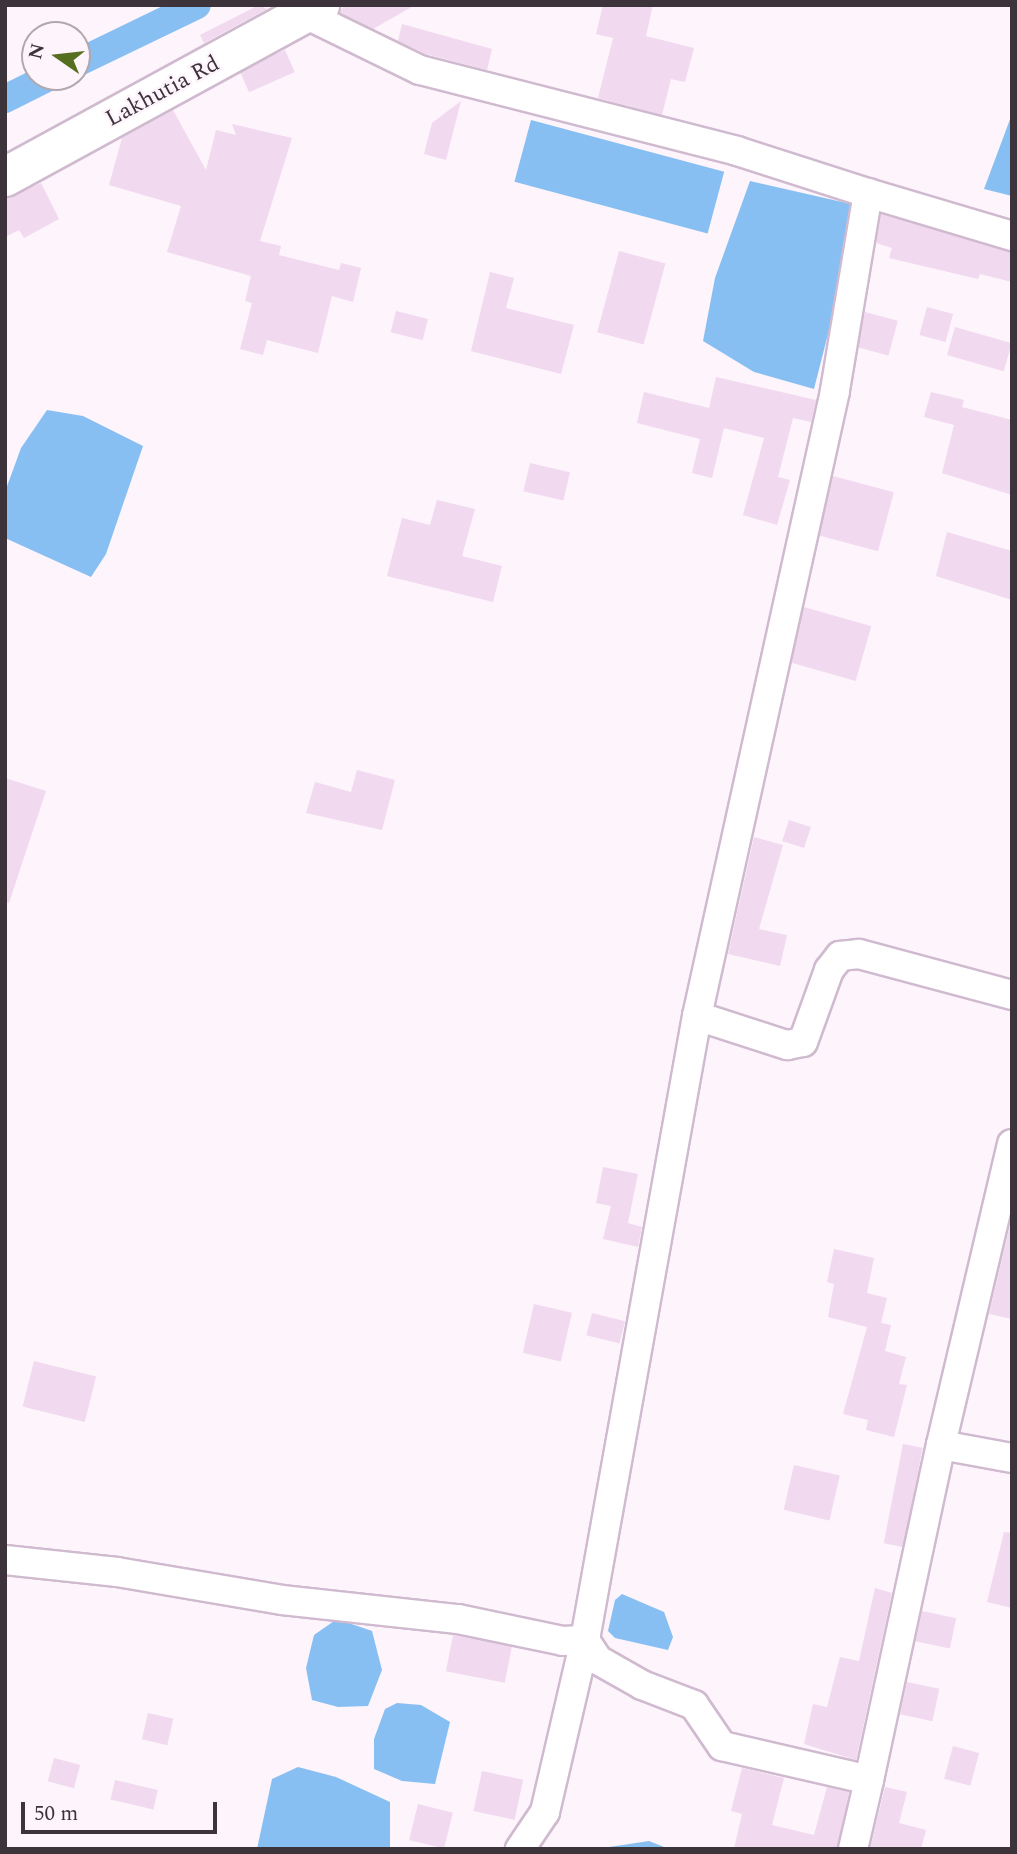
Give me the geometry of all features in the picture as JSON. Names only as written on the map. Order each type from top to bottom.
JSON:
[{"type":"street","name":"Lakhutia Rd","points":[[5,177],[313,9]]},
{"type":"street","points":[[313,9],[419,70],[737,151],[1012,236]]},
{"type":"street","points":[[520,1849],[545,1812],[585,1640],[696,1016],[835,391],[868,193]]},
{"type":"street","points":[[696,1016],[788,1045],[803,1042],[829,971],[840,956],[859,954],[1012,995]]},
{"type":"street","points":[[853,1849],[941,1445],[1012,1144]]},
{"type":"street","points":[[941,1445],[1012,1458]]},
{"type":"street","points":[[5,1560],[295,1602],[458,1619],[563,1642],[585,1640]]},
{"type":"street","points":[[585,1640],[598,1660],[642,1685],[694,1706],[722,1746],[869,1780]]},
{"type":"water","points":[[1012,114],[1012,196],[984,189]]},
{"type":"water","points":[[531,120],[724,172],[708,234],[514,182]]},
{"type":"water","points":[[750,181],[851,204],[857,220],[814,389],[754,372],[703,341],[715,278]]},
{"type":"water","points":[[47,410],[83,416],[143,446],[106,554],[91,577],[5,538],[6,489],[21,448]]},
{"type":"water","points":[[622,1594],[664,1612],[673,1637],[668,1650],[615,1638],[608,1631],[615,1600]]},
{"type":"water","points":[[337,1619],[372,1631],[382,1670],[368,1706],[338,1707],[312,1700],[306,1668],[314,1635]]},
{"type":"water","points":[[397,1703],[421,1705],[450,1722],[435,1784],[402,1781],[374,1769],[374,1739],[385,1709]]},
{"type":"water","points":[[298,1767],[336,1777],[390,1802],[390,1849],[257,1849],[272,1779]]},
{"type":"water","points":[[649,1841],[669,1849],[596,1849]]},
{"type":"building","points":[[259,5],[267,9],[204,43],[200,35]]},
{"type":"building","points":[[344,5],[415,5],[373,29],[340,13]]},
{"type":"building","points":[[603,5],[653,5],[646,36],[694,48],[685,82],[671,79],[662,115],[598,98],[613,38],[596,34]]},
{"type":"building","points":[[402,24],[492,49],[487,70],[426,54],[398,41]]},
{"type":"building","points":[[285,50],[295,72],[249,92],[239,70]]},
{"type":"building","points":[[461,101],[446,160],[424,154],[432,123]]},
{"type":"building","points":[[173,110],[206,170],[216,130],[236,135],[232,124],[292,138],[260,241],[281,246],[279,255],[339,270],[341,263],[361,268],[353,302],[332,296],[318,353],[267,340],[263,355],[240,349],[252,303],[245,301],[251,276],[167,252],[181,206],[109,185],[122,138]]},
{"type":"building","points":[[41,183],[59,219],[24,238],[19,230],[5,237],[5,199]]},
{"type":"building","points":[[881,214],[1012,252],[1012,282],[980,274],[978,279],[889,258],[892,248],[876,243]]},
{"type":"building","points":[[619,251],[665,263],[644,345],[597,332]]},
{"type":"building","points":[[490,272],[514,278],[506,308],[574,325],[561,374],[471,351]]},
{"type":"building","points":[[927,307],[953,314],[946,342],[919,335]]},
{"type":"building","points":[[396,311],[428,319],[423,340],[391,332]]},
{"type":"building","points":[[865,312],[898,321],[889,356],[856,347]]},
{"type":"building","points":[[955,327],[1012,343],[1004,371],[947,355]]},
{"type":"building","points":[[716,377],[816,400],[811,422],[793,418],[778,477],[790,480],[777,525],[743,515],[764,438],[724,428],[712,478],[692,473],[700,439],[637,423],[644,392],[709,408]]},
{"type":"building","points":[[931,392],[964,400],[962,407],[1012,420],[1012,495],[942,473],[954,425],[924,417]]},
{"type":"building","points":[[530,463],[570,472],[563,500],[523,491]]},
{"type":"building","points":[[833,476],[894,492],[878,551],[817,535]]},
{"type":"building","points":[[437,500],[475,509],[462,556],[502,566],[493,602],[387,576],[402,518],[430,525]]},
{"type":"building","points":[[947,532],[1012,551],[1012,600],[936,576]]},
{"type":"building","points":[[804,607],[871,626],[856,681],[788,662]]},
{"type":"building","points":[[357,770],[395,780],[382,830],[306,813],[315,782],[351,792]]},
{"type":"building","points":[[5,778],[46,791],[9,903],[5,902]]},
{"type":"building","points":[[789,820],[811,827],[804,848],[782,841]]},
{"type":"building","points":[[754,837],[783,845],[759,929],[787,935],[780,966],[728,954]]},
{"type":"building","points":[[603,1167],[638,1174],[628,1223],[642,1227],[638,1247],[603,1239],[611,1206],[596,1203]]},
{"type":"building","points":[[1012,1217],[1012,1319],[989,1314]]},
{"type":"building","points":[[834,1249],[874,1258],[867,1293],[887,1298],[881,1323],[891,1325],[885,1351],[906,1357],[899,1384],[907,1385],[894,1437],[866,1430],[868,1420],[843,1414],[867,1327],[828,1317],[834,1284],[827,1282]]},
{"type":"building","points":[[534,1304],[572,1313],[561,1361],[523,1353]]},
{"type":"building","points":[[592,1313],[625,1321],[619,1344],[586,1335]]},
{"type":"building","points":[[34,1361],[96,1376],[85,1422],[23,1407]]},
{"type":"building","points":[[903,1444],[923,1448],[903,1547],[884,1543]]},
{"type":"building","points":[[794,1465],[840,1476],[829,1520],[784,1510]]},
{"type":"building","points":[[1004,1532],[1012,1533],[1012,1608],[987,1602]]},
{"type":"building","points":[[875,1588],[892,1593],[856,1760],[804,1744],[813,1704],[827,1707],[840,1657],[859,1661]]},
{"type":"building","points":[[922,1611],[956,1618],[950,1649],[916,1641]]},
{"type":"building","points":[[453,1635],[512,1646],[505,1683],[446,1671]]},
{"type":"building","points":[[907,1682],[939,1689],[932,1721],[900,1714]]},
{"type":"building","points":[[148,1713],[173,1719],[167,1745],[142,1739]]},
{"type":"building","points":[[953,1746],[979,1753],[970,1786],[944,1779]]},
{"type":"building","points":[[54,1758],[80,1765],[74,1788],[48,1781]]},
{"type":"building","points":[[742,1768],[784,1778],[772,1825],[814,1835],[827,1787],[849,1792],[837,1849],[734,1849],[742,1814],[731,1811]]},
{"type":"building","points":[[482,1771],[523,1780],[515,1820],[473,1811]]},
{"type":"building","points":[[115,1780],[158,1790],[153,1809],[111,1799]]},
{"type":"building","points":[[885,1787],[907,1792],[899,1823],[926,1830],[921,1849],[870,1849]]},
{"type":"building","points":[[418,1804],[453,1813],[444,1849],[409,1840]]},
{"type":"waterway","points":[[91,56],[197,5]]},
{"type":"waterway","points":[[5,99],[21,91]]}]
